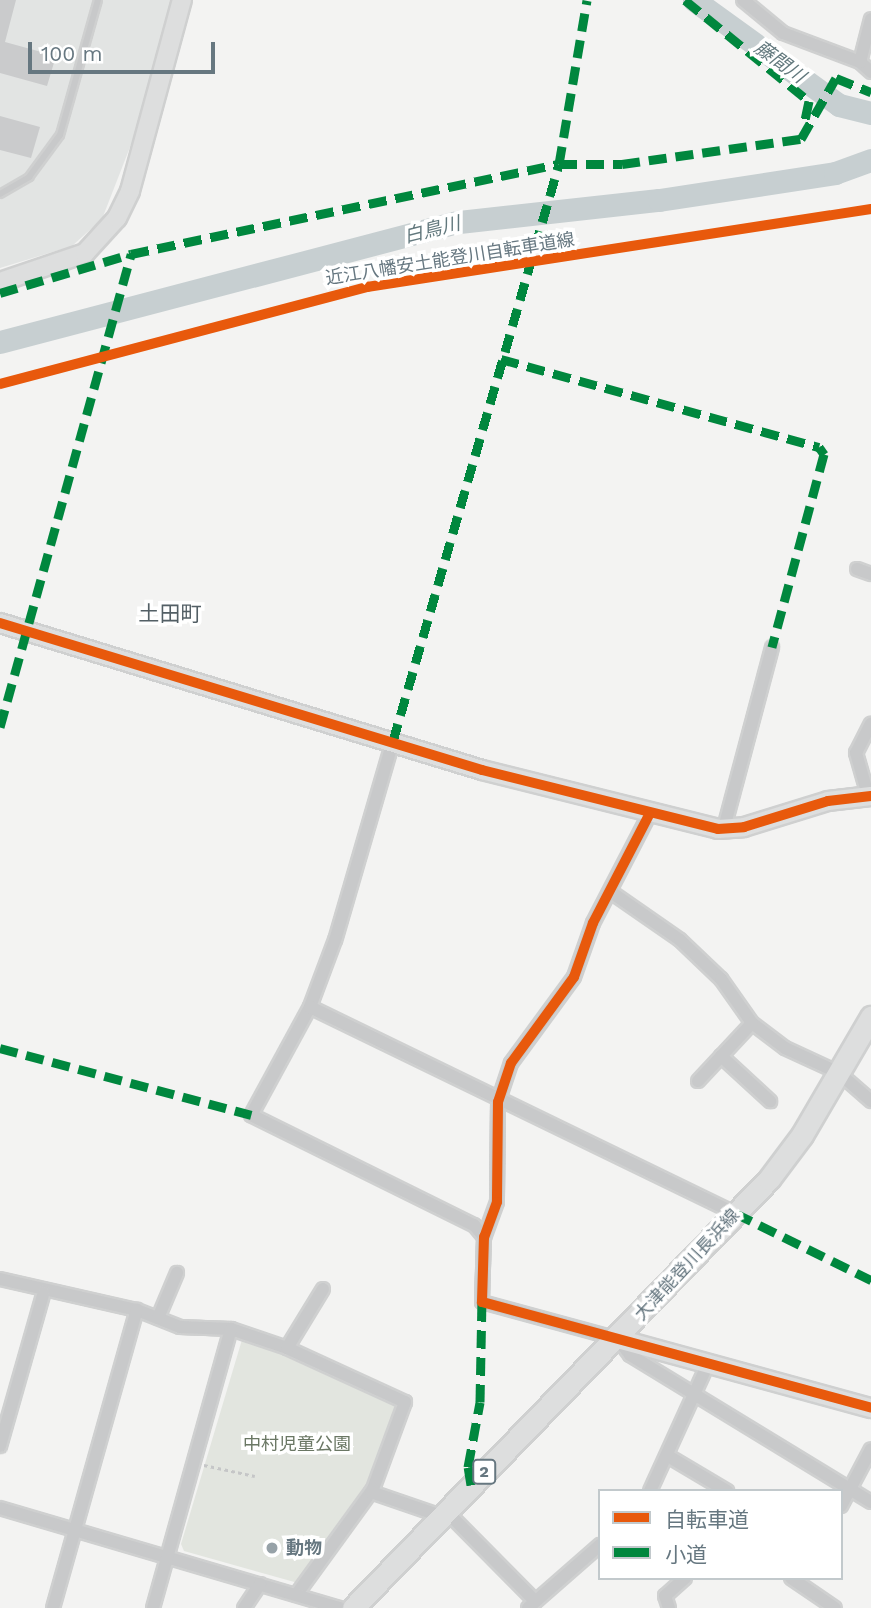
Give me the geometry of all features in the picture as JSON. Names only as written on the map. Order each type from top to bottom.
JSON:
[{"type":"main road","name":"大津能登川長浜線","points":[[353,1608],[618,1339],[769,1179],[802,1135],[871,1017]]},
{"type":"street","points":[[0,282],[85,253],[117,218],[130,191],[182,0]]},
{"type":"street","points":[[743,0],[783,33],[860,62],[871,72]]},
{"type":"street","points":[[860,62],[871,19]]},
{"type":"street","points":[[857,569],[871,574]]},
{"type":"street","points":[[0,623],[649,815],[724,828],[744,827],[828,800],[869,796],[856,753],[871,724]]},
{"type":"street","points":[[724,828],[772,648]]},
{"type":"street","points":[[393,741],[335,940],[310,1007],[251,1115],[474,1225],[484,1237]]},
{"type":"street","points":[[649,815],[593,923],[574,977],[511,1063],[498,1102],[497,1202],[484,1237],[482,1302],[871,1408]]},
{"type":"street","points":[[611,892],[681,940],[721,979],[752,1023],[785,1048],[839,1073],[871,1101]]},
{"type":"street","points":[[310,1007],[498,1102],[735,1213]]},
{"type":"street","points":[[698,1081],[752,1023]]},
{"type":"street","points":[[721,1056],[770,1101]]},
{"type":"street","points":[[158,1318],[177,1273]]},
{"type":"street","points":[[0,1279],[44,1292],[137,1310],[180,1328],[230,1329],[287,1348],[405,1402],[371,1492],[296,1595]]},
{"type":"street","points":[[287,1348],[323,1289]]},
{"type":"street","points":[[0,1446],[44,1292]]},
{"type":"street","points":[[53,1608],[137,1310]]},
{"type":"street","points":[[153,1608],[230,1329]]},
{"type":"street","points":[[618,1339],[630,1355],[871,1503]]},
{"type":"street","points":[[651,1489],[697,1397],[708,1364]]},
{"type":"street","points":[[843,1503],[871,1449]]},
{"type":"street","points":[[668,1455],[724,1489]]},
{"type":"street","points":[[371,1492],[444,1513],[532,1605],[598,1547]]},
{"type":"street","points":[[0,1508],[340,1608]]},
{"type":"street","points":[[669,1608],[665,1596],[683,1580]]},
{"type":"street","points":[[795,1580],[835,1608]]},
{"type":"street","points":[[244,1608],[260,1584]]},
{"type":"lane","points":[[0,194],[41,164],[60,135],[98,0]]},
{"type":"path","points":[[194,1462],[255,1476]]},
{"type":"shaded area","points":[[0,0],[172,0],[132,142],[102,219],[72,246],[0,268]]},
{"type":"green space","name":"中村児童公園","points":[[244,1333],[400,1398],[371,1488],[298,1583],[184,1551],[181,1544]]},
{"type":"building","points":[[0,0],[16,0],[5,42],[56,56],[47,86],[0,73]]},
{"type":"building","points":[[0,116],[40,127],[31,158],[0,150]]},
{"type":"waterway","name":"藤間川","points":[[694,0],[839,105],[871,113]]},
{"type":"waterway","name":"白鳥川","points":[[0,342],[459,222],[659,200],[835,173],[871,160]]},
{"type":"marked path","points":[[393,741],[559,164],[587,0]]},
{"type":"marked path","points":[[685,0],[809,101],[804,125]]},
{"type":"marked path","points":[[0,293],[131,254],[559,164],[622,164],[801,139],[836,78],[871,92]]},
{"type":"marked path","points":[[0,727],[131,254]]},
{"type":"marked path","points":[[501,359],[819,447],[824,454],[772,647]]},
{"type":"marked path","points":[[0,1048],[251,1115]]},
{"type":"marked path","points":[[735,1213],[871,1280]]},
{"type":"marked path","points":[[471,1485],[468,1467],[480,1402],[482,1302]]},
{"type":"cycle path","name":"近江八幡安土能登川自転車道線","points":[[0,384],[367,287],[871,209]]},
{"type":"cycle path","points":[[0,623],[482,770],[718,829],[744,827],[828,801],[871,796]]},
{"type":"cycle path","points":[[649,815],[593,923],[574,977],[511,1063],[498,1102],[497,1202],[484,1237],[482,1302],[871,1408]]},
{"type":"place","name":"動物","points":[[272,1548]]},
{"type":"district","name":"土田町","points":[[170,614]]}]
